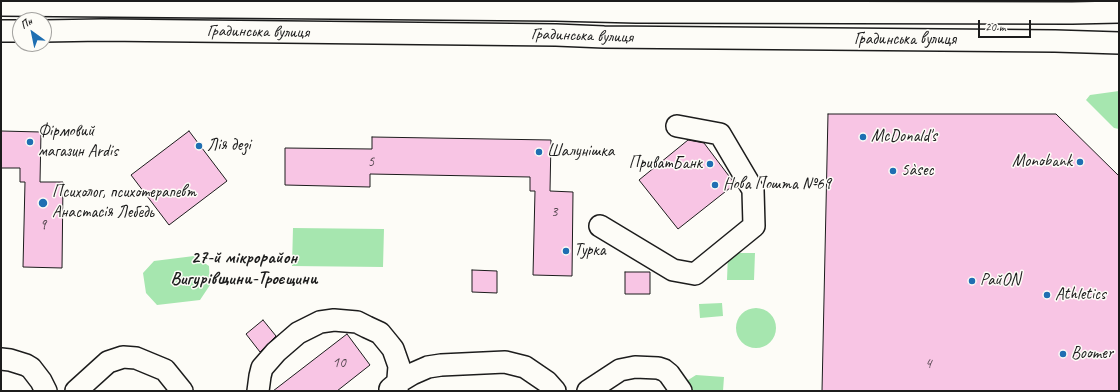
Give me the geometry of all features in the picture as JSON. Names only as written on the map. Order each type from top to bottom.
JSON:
[{"type":"street","name":"Градинська вулиця","points":[[1,6],[194,4],[555,10],[637,7],[1072,13],[1119,12]]},
{"type":"street","name":"Градинська вулиця","points":[[52,31],[118,30],[1119,43]]},
{"type":"street","points":[[1,31],[12,31]]},
{"type":"street","points":[[600,226],[673,270],[695,274],[754,226],[753,190],[720,134],[677,126]]},
{"type":"street","points":[[258,391],[262,368],[276,352],[298,333],[320,322],[334,320],[357,322],[380,333],[393,349],[399,366],[394,388]]},
{"type":"street","points":[[76,391],[108,362],[123,357],[136,358],[165,370],[182,391]]},
{"type":"street","points":[[1,359],[10,360],[31,368],[41,381],[46,391]]},
{"type":"street","points":[[394,388],[412,374],[428,367],[505,362],[525,367],[547,382],[555,391]]},
{"type":"street","points":[[588,391],[620,370],[636,367],[658,368],[664,370],[669,374],[680,391]]},
{"type":"green space","points":[[1119,91],[1119,129],[1114,128],[1086,100],[1090,95]]},
{"type":"green space","points":[[293,228],[384,229],[383,267],[292,266]]},
{"type":"green space","points":[[728,253],[755,253],[754,280],[727,280]]},
{"type":"green space","points":[[194,256],[209,266],[210,285],[200,300],[157,305],[146,293],[143,273],[154,261]]},
{"type":"green space","points":[[722,303],[723,316],[700,318],[699,304]]},
{"type":"green space","points":[[760,308],[767,311],[773,317],[776,328],[775,336],[767,345],[760,348],[752,348],[745,345],[737,336],[736,324],[739,317],[748,309]]},
{"type":"green space","points":[[696,375],[724,377],[723,391],[686,391],[685,382]]},
{"type":"building","name":"РайON","points":[[828,114],[1056,114],[1119,176],[1119,391],[822,391]]},
{"type":"building","points":[[1,131],[41,132],[40,182],[63,182],[62,268],[23,267],[25,182],[20,182],[20,168],[1,168]]},
{"type":"building","points":[[189,131],[227,181],[169,225],[131,175]]},
{"type":"building","points":[[372,137],[551,140],[550,191],[573,192],[572,276],[533,275],[535,191],[530,191],[530,177],[370,174],[370,187],[285,185],[285,148],[372,149]]},
{"type":"building","points":[[688,140],[704,143],[735,184],[678,229],[639,180]]},
{"type":"building","points":[[472,270],[497,271],[497,293],[472,292]]},
{"type":"building","points":[[625,272],[650,272],[650,294],[625,294]]},
{"type":"building","points":[[263,320],[276,336],[260,352],[246,334]]},
{"type":"building","points":[[347,334],[370,365],[337,391],[273,391]]},
{"type":"place","name":"McDonald's","points":[[863,137]]},
{"type":"place","name":"Фірмовий магазин Ardis","points":[[30,142]]},
{"type":"place","name":"Лія дезі","points":[[199,146]]},
{"type":"place","name":"Шалунішка","points":[[539,152]]},
{"type":"place","name":"Monobank","points":[[1080,162]]},
{"type":"place","name":"ПриватБанк","points":[[710,164]]},
{"type":"place","name":"5àsec","points":[[893,171]]},
{"type":"place","name":"Нова Пошта №69","points":[[715,185]]},
{"type":"place","name":"Психолог, психотерапевт Анастасія Лебедь","points":[[43,203]]},
{"type":"place","name":"Турка","points":[[566,251]]},
{"type":"place","name":"РайON","points":[[972,281]]},
{"type":"place","name":"Athletics","points":[[1047,295]]},
{"type":"place","name":"Boomer","points":[[1063,354]]},
{"type":"district","name":"27-й мікрорайон Вигурівщини-Троєщини","points":[[244,268]]}]
